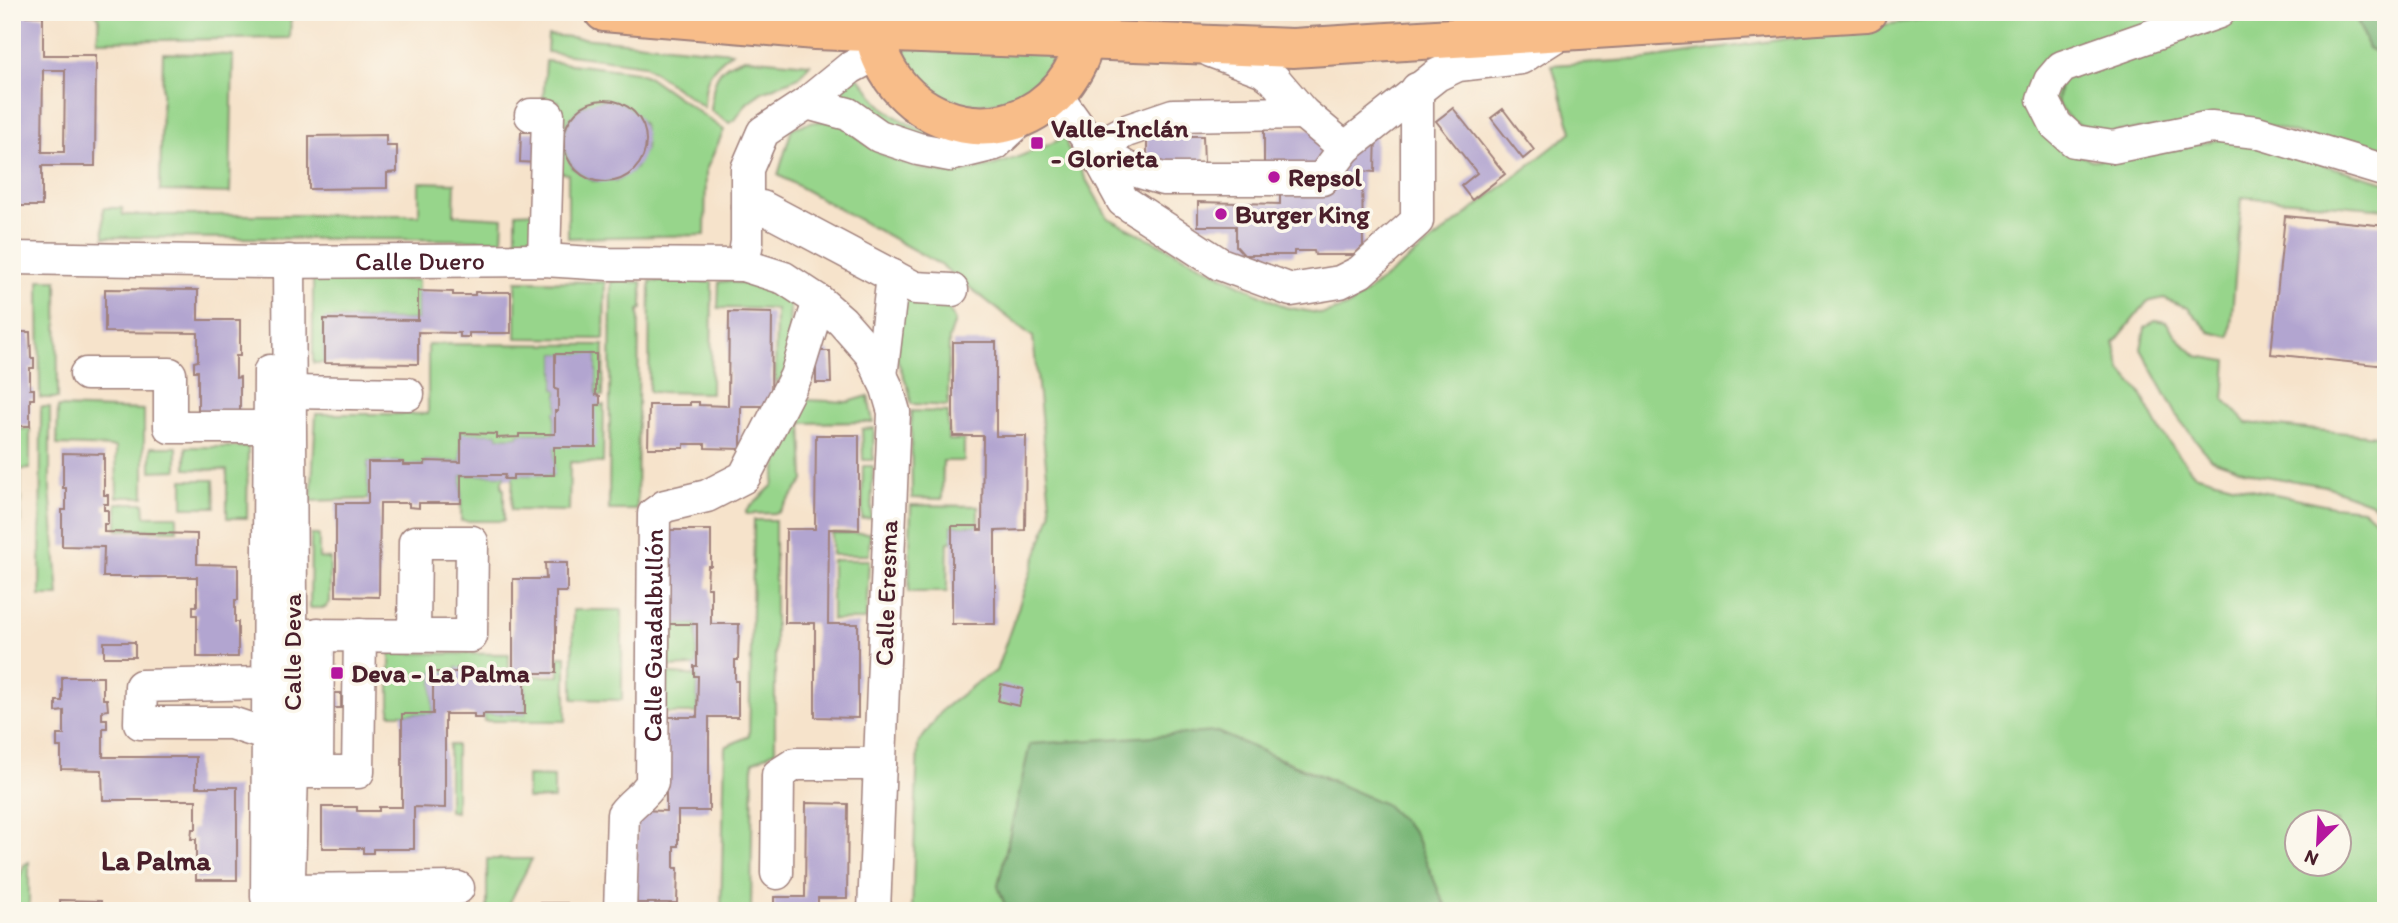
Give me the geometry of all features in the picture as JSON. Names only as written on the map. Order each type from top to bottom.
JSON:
[{"type":"main road","points":[[604,12],[798,29],[875,32],[1085,26],[1193,44],[1293,48],[1867,12]]},
{"type":"main road","points":[[875,32],[895,85],[922,109],[956,122],[992,125],[1041,104],[1069,78],[1078,60],[1085,26]]},
{"type":"street","points":[[2219,12],[2062,67],[2050,81],[2043,99],[2056,125],[2074,141],[2113,147],[2211,127],[2257,132],[2386,171]]},
{"type":"street","points":[[743,265],[747,242],[747,169],[763,132],[807,103],[850,68],[875,32]]},
{"type":"street","points":[[807,103],[848,114],[879,136],[918,149],[950,155],[995,144],[1041,104],[1094,148],[1127,168],[1163,180],[1322,179],[1345,148],[1437,75],[1458,65],[1521,58],[1562,32]]},
{"type":"street","points":[[1193,44],[1262,70],[1303,113],[1345,148]]},
{"type":"street","points":[[1094,148],[1123,201],[1220,264],[1291,290],[1340,282],[1360,272],[1417,221],[1417,89]]},
{"type":"street","points":[[1094,148],[1126,131],[1174,115],[1303,113]]},
{"type":"street","points":[[531,115],[548,115],[544,260]]},
{"type":"street","points":[[747,207],[762,207],[915,288],[952,290]]},
{"type":"street","name":"Calle Duero","points":[[12,258],[544,260],[609,264],[743,265],[784,278],[819,300]]},
{"type":"street","name":"Calle Deva","points":[[279,261],[291,392],[305,635],[304,772],[281,904]]},
{"type":"street","name":"Calle Deva","points":[[279,261],[269,427],[268,735],[281,904]]},
{"type":"street","points":[[881,376],[893,276]]},
{"type":"street","name":"Calle Eresma","points":[[819,300],[871,354],[894,412],[874,911]]},
{"type":"street","name":"Calle Guadalbullón","points":[[620,911],[623,814],[646,794],[652,783],[654,514],[665,506],[707,496],[744,477],[796,376],[819,300]]},
{"type":"street","points":[[86,374],[170,374],[170,427],[269,427]]},
{"type":"street","points":[[291,392],[408,394]]},
{"type":"street","points":[[305,635],[471,636],[472,542],[415,542],[414,635]]},
{"type":"street","points":[[304,772],[358,772],[360,635]]},
{"type":"street","name":"Calle Deva","points":[[268,683],[141,687],[140,723],[231,723],[268,735]]},
{"type":"street","points":[[777,873],[778,775],[795,764],[880,764]]},
{"type":"street","points":[[281,904],[458,888]]},
{"type":"green space","points":[[92,12],[291,14],[290,38],[97,41],[99,18]]},
{"type":"green space","points":[[898,12],[1056,17],[1055,28],[898,20]]},
{"type":"green space","points":[[1973,12],[2188,12],[2057,60],[2058,147],[2092,160],[2159,153],[2225,138],[2386,182],[2386,209],[2242,197],[2230,337],[2210,332],[2188,308],[2164,298],[2147,302],[2114,343],[2121,370],[2140,392],[2161,432],[2194,474],[2333,506],[2363,509],[2381,525],[2386,535],[2386,911],[1447,911],[1445,903],[1332,780],[1216,732],[998,886],[1007,911],[912,911],[918,744],[943,709],[996,671],[1051,514],[1033,337],[941,265],[778,175],[792,128],[818,122],[834,122],[844,126],[868,146],[905,164],[954,173],[1004,162],[1066,137],[1067,146],[1108,218],[1285,307],[1323,314],[1349,306],[1572,132],[1552,65],[1647,59]]},
{"type":"green space","points":[[2245,12],[2354,12],[2368,48],[2386,57],[2386,160],[2249,120],[2101,133],[2072,122],[2057,104],[2061,76]]},
{"type":"green space","points":[[2354,12],[2386,12],[2386,57],[2368,48]]},
{"type":"green space","points":[[548,35],[732,52],[709,75],[704,107],[644,65],[547,52]]},
{"type":"green space","points":[[897,44],[1056,53],[1040,77],[1020,93],[997,102],[974,104],[950,99],[928,87],[910,69]]},
{"type":"green space","points":[[163,53],[233,55],[230,193],[160,191]]},
{"type":"green space","points":[[745,58],[810,64],[799,77],[762,92],[747,103],[735,120],[729,123],[711,111],[714,84],[721,71],[735,61]]},
{"type":"green space","points":[[546,61],[636,72],[649,77],[724,130],[706,170],[705,235],[568,238],[568,174],[557,172],[559,101],[543,100]],"holes":[[[605,99],[627,106],[643,124],[646,147],[636,168],[617,181],[593,181],[573,168],[566,153],[564,141],[567,123],[582,106]]]},
{"type":"green space","points":[[857,77],[891,113],[936,136],[935,146],[840,103],[837,92]]},
{"type":"green space","points":[[419,182],[455,183],[454,215],[503,218],[502,240],[104,237],[103,208],[122,208],[123,215],[419,215]]},
{"type":"green space","points":[[536,212],[535,240],[516,241],[516,213]]},
{"type":"green space","points":[[313,279],[418,280],[418,320],[324,319],[324,363],[313,363]]},
{"type":"green space","points":[[39,280],[57,280],[58,398],[40,398]]},
{"type":"green space","points":[[516,281],[605,282],[604,339],[516,338]]},
{"type":"green space","points":[[611,281],[642,282],[642,309],[639,310],[637,510],[609,510]]},
{"type":"green space","points":[[650,281],[712,282],[711,393],[649,392]]},
{"type":"green space","points":[[719,282],[761,287],[790,302],[788,370],[775,384],[776,309],[718,308]]},
{"type":"green space","points":[[902,300],[945,302],[955,321],[949,339],[948,406],[911,404],[909,390],[897,359]]},
{"type":"green space","points":[[2155,320],[2166,322],[2197,356],[2227,361],[2224,399],[2247,423],[2386,437],[2386,511],[2326,486],[2258,475],[2211,459],[2179,419],[2141,349],[2145,328]]},
{"type":"green space","points":[[428,344],[604,345],[603,396],[596,395],[596,355],[555,354],[558,411],[555,412],[555,434],[519,434],[519,437],[497,438],[497,434],[461,434],[461,462],[425,461],[425,465],[403,465],[403,462],[368,462],[368,499],[311,501],[316,414],[428,414]]},
{"type":"green space","points":[[868,396],[873,422],[802,423],[804,481],[778,513],[746,514],[773,485],[786,419],[794,404],[808,400],[848,402]]},
{"type":"green space","points":[[596,405],[604,405],[603,463],[570,462],[569,511],[511,510],[513,475],[553,475],[554,447]]},
{"type":"green space","points":[[41,407],[50,407],[50,489],[59,596],[40,596]]},
{"type":"green space","points":[[58,407],[144,410],[144,497],[117,497],[116,447],[57,445]]},
{"type":"green space","points":[[911,411],[948,412],[948,440],[964,440],[964,461],[943,461],[942,499],[912,498]]},
{"type":"green space","points":[[874,428],[873,460],[863,460],[862,429]]},
{"type":"green space","points":[[12,429],[30,429],[30,469],[12,470]]},
{"type":"green space","points":[[151,447],[177,447],[177,470],[151,471]]},
{"type":"green space","points":[[186,447],[248,447],[247,518],[227,518],[227,470],[186,469]]},
{"type":"green space","points":[[863,466],[873,466],[871,518],[862,519]]},
{"type":"green space","points":[[12,474],[21,474],[20,533],[12,533]]},
{"type":"green space","points":[[461,475],[505,475],[502,480],[504,521],[461,521]]},
{"type":"green space","points":[[183,480],[214,480],[215,507],[183,507]]},
{"type":"green space","points":[[117,503],[144,503],[145,516],[177,516],[177,530],[117,530]]},
{"type":"green space","points":[[911,505],[978,506],[978,526],[952,526],[952,542],[948,542],[947,592],[909,592]]},
{"type":"green space","points":[[754,520],[775,520],[775,751],[753,762],[751,911],[721,911],[725,747],[749,736]]},
{"type":"green space","points":[[832,533],[870,533],[869,555],[832,555]]},
{"type":"green space","points":[[311,535],[319,535],[319,558],[330,559],[330,602],[325,608],[310,608]]},
{"type":"green space","points":[[12,540],[17,540],[17,664],[12,664]]},
{"type":"green space","points":[[832,560],[869,560],[866,620],[832,620]]},
{"type":"green space","points":[[573,610],[622,610],[622,700],[573,699]]},
{"type":"green space","points":[[659,623],[697,624],[697,666],[659,667]]},
{"type":"green space","points":[[390,653],[509,654],[509,672],[469,676],[469,673],[457,668],[457,672],[433,672],[433,714],[390,714]]},
{"type":"green space","points":[[559,656],[566,656],[566,721],[484,721],[483,714],[525,714],[525,676],[559,676]]},
{"type":"green space","points":[[659,673],[698,676],[697,713],[659,713]]},
{"type":"green space","points":[[1217,732],[1385,804],[1414,832],[1447,911],[1007,911],[998,886],[1030,744]]},
{"type":"green space","points":[[449,745],[456,745],[456,812],[449,811]]},
{"type":"green space","points":[[527,776],[554,777],[554,799],[527,799]]},
{"type":"green space","points":[[487,859],[532,859],[510,902],[513,911],[487,911]]},
{"type":"green space","points":[[29,862],[29,911],[12,911],[12,899],[24,865]]},
{"type":"building","points":[[12,16],[43,16],[43,55],[96,55],[95,166],[42,166],[42,206],[12,206]],"holes":[[[43,70],[65,70],[64,152],[42,152]]]},
{"type":"building","points":[[605,100],[621,104],[634,112],[642,125],[646,141],[642,157],[634,170],[621,178],[605,182],[589,178],[576,170],[568,157],[564,141],[568,125],[576,112],[589,104]]},
{"type":"building","points":[[1453,108],[1505,174],[1472,200],[1461,186],[1477,173],[1436,121]]},
{"type":"building","points":[[1503,109],[1534,150],[1523,159],[1491,118]]},
{"type":"building","points":[[1264,129],[1376,129],[1375,172],[1362,171],[1363,246],[1354,255],[1315,255],[1314,251],[1294,251],[1294,255],[1244,255],[1236,246],[1236,226],[1198,226],[1198,202],[1280,204],[1280,171],[1264,171]]},
{"type":"building","points":[[521,132],[538,132],[537,163],[520,162]]},
{"type":"building","points":[[386,135],[386,146],[397,146],[397,172],[387,173],[387,188],[309,189],[309,136]]},
{"type":"building","points":[[1147,136],[1203,136],[1204,163],[1147,163]]},
{"type":"building","points":[[2285,216],[2386,226],[2386,366],[2271,354]]},
{"type":"building","points":[[105,289],[198,290],[198,320],[240,320],[240,356],[236,356],[236,378],[240,377],[240,413],[198,412],[198,371],[194,371],[194,362],[198,361],[198,333],[105,332]]},
{"type":"building","points":[[418,291],[453,292],[453,295],[511,292],[511,333],[469,333],[469,337],[460,337],[460,333],[418,332],[418,364],[324,363],[324,319],[418,320]]},
{"type":"building","points":[[729,312],[772,313],[771,406],[741,406],[741,449],[705,448],[705,444],[684,444],[684,448],[648,448],[649,405],[690,405],[690,402],[699,402],[699,405],[728,406]]},
{"type":"building","points":[[12,332],[30,332],[34,368],[30,368],[30,389],[34,389],[34,399],[30,399],[30,426],[12,426]]},
{"type":"building","points":[[953,342],[996,342],[996,436],[1026,436],[1025,530],[995,531],[995,624],[952,624],[952,526],[978,526],[978,530],[982,530],[983,436],[953,436]]},
{"type":"building","points":[[816,351],[830,351],[831,383],[816,383]]},
{"type":"building","points":[[555,354],[596,354],[596,395],[600,396],[600,405],[596,405],[596,447],[554,447],[554,475],[513,475],[513,479],[504,479],[505,475],[461,475],[461,503],[419,503],[419,508],[409,507],[409,503],[380,503],[379,597],[336,596],[336,503],[368,503],[368,462],[425,465],[425,461],[461,462],[461,433],[497,434],[497,438],[519,437],[519,434],[555,434],[558,390],[555,389]]},
{"type":"building","points":[[816,435],[859,435],[859,530],[829,529],[828,624],[858,624],[858,718],[815,717],[815,623],[785,623],[786,529],[815,529]]},
{"type":"building","points":[[63,453],[104,454],[104,495],[108,495],[108,504],[104,504],[104,510],[108,510],[108,524],[104,524],[104,532],[197,534],[197,564],[238,565],[235,622],[238,622],[238,657],[197,657],[197,615],[193,615],[193,606],[197,606],[197,577],[103,577],[104,547],[62,546],[62,510],[66,510]]},
{"type":"building","points":[[670,530],[711,530],[711,566],[708,566],[707,588],[711,588],[711,624],[739,624],[738,660],[735,660],[738,717],[709,717],[709,811],[678,811],[678,846],[674,846],[674,868],[678,868],[677,903],[637,903],[637,810],[666,811],[666,717],[697,717],[698,676],[694,676],[694,666],[697,666],[697,624],[669,624],[669,581],[666,581],[666,572],[670,572]]},
{"type":"building","points":[[545,563],[567,563],[567,592],[556,592],[556,673],[525,673],[525,714],[483,714],[483,718],[474,718],[474,714],[445,714],[445,808],[414,807],[414,849],[373,849],[373,853],[363,853],[363,848],[322,848],[322,807],[357,807],[357,811],[379,811],[379,807],[402,807],[402,714],[433,714],[433,672],[457,672],[457,668],[466,668],[469,676],[490,676],[489,672],[513,673],[513,579],[546,579]]},
{"type":"building","points":[[104,642],[135,642],[135,657],[104,657]]},
{"type":"building","points":[[62,677],[103,677],[103,699],[107,699],[108,710],[102,711],[102,719],[107,719],[107,728],[103,728],[103,757],[196,757],[196,787],[237,787],[237,880],[196,880],[196,839],[191,839],[192,829],[196,829],[196,800],[103,800],[102,770],[61,769],[61,747],[57,747],[57,735],[64,735],[64,711],[56,712],[56,701],[62,701]]},
{"type":"building","points":[[1001,684],[1023,689],[1019,706],[998,701]]},
{"type":"building","points":[[334,693],[341,693],[341,708],[334,708]]},
{"type":"building","points":[[806,803],[848,804],[847,898],[818,898],[818,911],[774,911],[774,897],[805,897]]},
{"type":"building","points":[[60,900],[101,901],[101,911],[60,911]]},
{"type":"building","points":[[524,903],[567,903],[567,911],[524,911]]},
{"type":"place","name":"Valle-Inclán - Glorieta","points":[[1037,143]]},
{"type":"place","name":"Repsol","points":[[1274,177]]},
{"type":"place","name":"Burger King","points":[[1221,214]]},
{"type":"place","name":"Deva - La Palma","points":[[337,673]]},
{"type":"district","name":"La Palma","points":[[156,860]]}]
